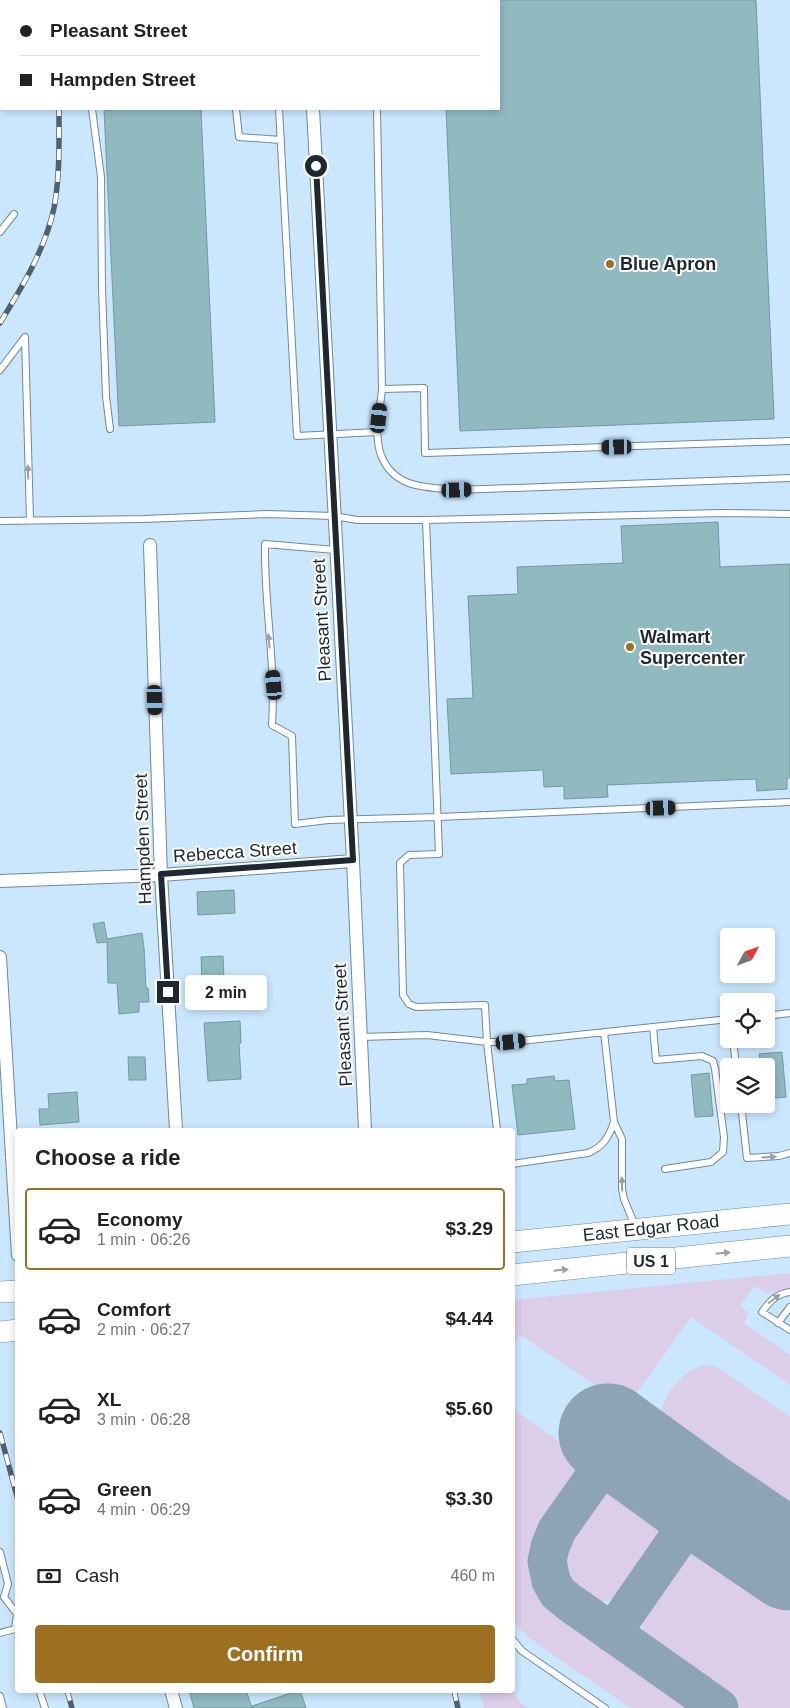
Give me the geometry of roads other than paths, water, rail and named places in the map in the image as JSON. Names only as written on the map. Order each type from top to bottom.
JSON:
[{"type":"highway","name":"East Edgar Road","points":[[515,1242],[790,1214]]},
{"type":"highway","name":"East Edgar Road","points":[[515,1275],[790,1246]]},
{"type":"highway","points":[[0,1292],[15,1291]]},
{"type":"highway","points":[[0,1332],[15,1330]]},
{"type":"street","name":"Pleasant Street","points":[[313,110],[353,860],[365,1128]]},
{"type":"street","name":"Hampden Street","points":[[150,546],[161,874],[176,1128]]},
{"type":"street","name":"Rebecca Street","points":[[0,881],[161,874],[353,860]]},
{"type":"street","points":[[0,958],[15,1206]]},
{"type":"street","points":[[172,1693],[176,1708]]},
{"type":"lane","points":[[92,110],[101,177],[102,289],[106,396],[110,429]]},
{"type":"lane","points":[[236,110],[239,137],[281,140]]},
{"type":"lane","points":[[279,110],[297,436],[377,432]]},
{"type":"lane","points":[[377,110],[382,389],[377,432],[380,454],[389,471],[401,481],[419,486],[457,490],[790,478]]},
{"type":"lane","points":[[0,232],[14,214]]},
{"type":"lane","points":[[0,370],[25,336],[30,520]]},
{"type":"lane","points":[[382,389],[424,388],[425,453],[790,441]]},
{"type":"lane","points":[[0,521],[144,519],[267,514],[334,516],[357,520],[722,513],[790,514]]},
{"type":"lane","points":[[426,520],[439,854],[409,855],[400,863],[403,995],[409,1004],[416,1007],[485,1005],[487,1042],[497,1128]]},
{"type":"lane","points":[[335,550],[265,544],[266,611],[274,685],[272,725],[292,736],[295,824],[328,820],[790,802]]},
{"type":"lane","points":[[775,1015],[790,1013]]},
{"type":"lane","points":[[361,1036],[427,1035],[487,1042],[511,1042],[720,1020]]},
{"type":"lane","points":[[653,1027],[656,1060],[702,1056],[712,1061],[715,1070],[724,1137],[723,1152],[711,1162],[665,1169]]},
{"type":"lane","points":[[604,1032],[614,1122],[622,1139],[622,1189],[636,1230]]},
{"type":"lane","points":[[741,1113],[747,1158],[779,1156],[790,1153]]},
{"type":"lane","points":[[515,1164],[577,1156],[597,1150],[606,1141],[614,1122]]},
{"type":"lane","points":[[790,1292],[778,1295],[771,1300],[762,1312],[790,1330]]},
{"type":"lane","points":[[778,1323],[790,1307]]},
{"type":"lane","points":[[0,1552],[8,1584],[2,1598],[15,1612]]},
{"type":"lane","points":[[0,1633],[15,1631]]},
{"type":"lane","points":[[515,1643],[522,1651],[605,1708]]},
{"type":"lane","points":[[40,1693],[45,1708]]},
{"type":"lane","points":[[0,1696],[3,1708]]},
{"type":"railway","points":[[0,323],[32,268],[50,224],[54,208],[59,159],[59,110]]},
{"type":"railway","points":[[0,1433],[15,1489]]},
{"type":"railway","points":[[68,1693],[72,1708]]},
{"type":"railway","points":[[455,1693],[458,1708]]},
{"type":"place","name":"Blue Apron","points":[[610,264]]},
{"type":"place","name":"Walmart Supercenter","points":[[630,647]]}]
